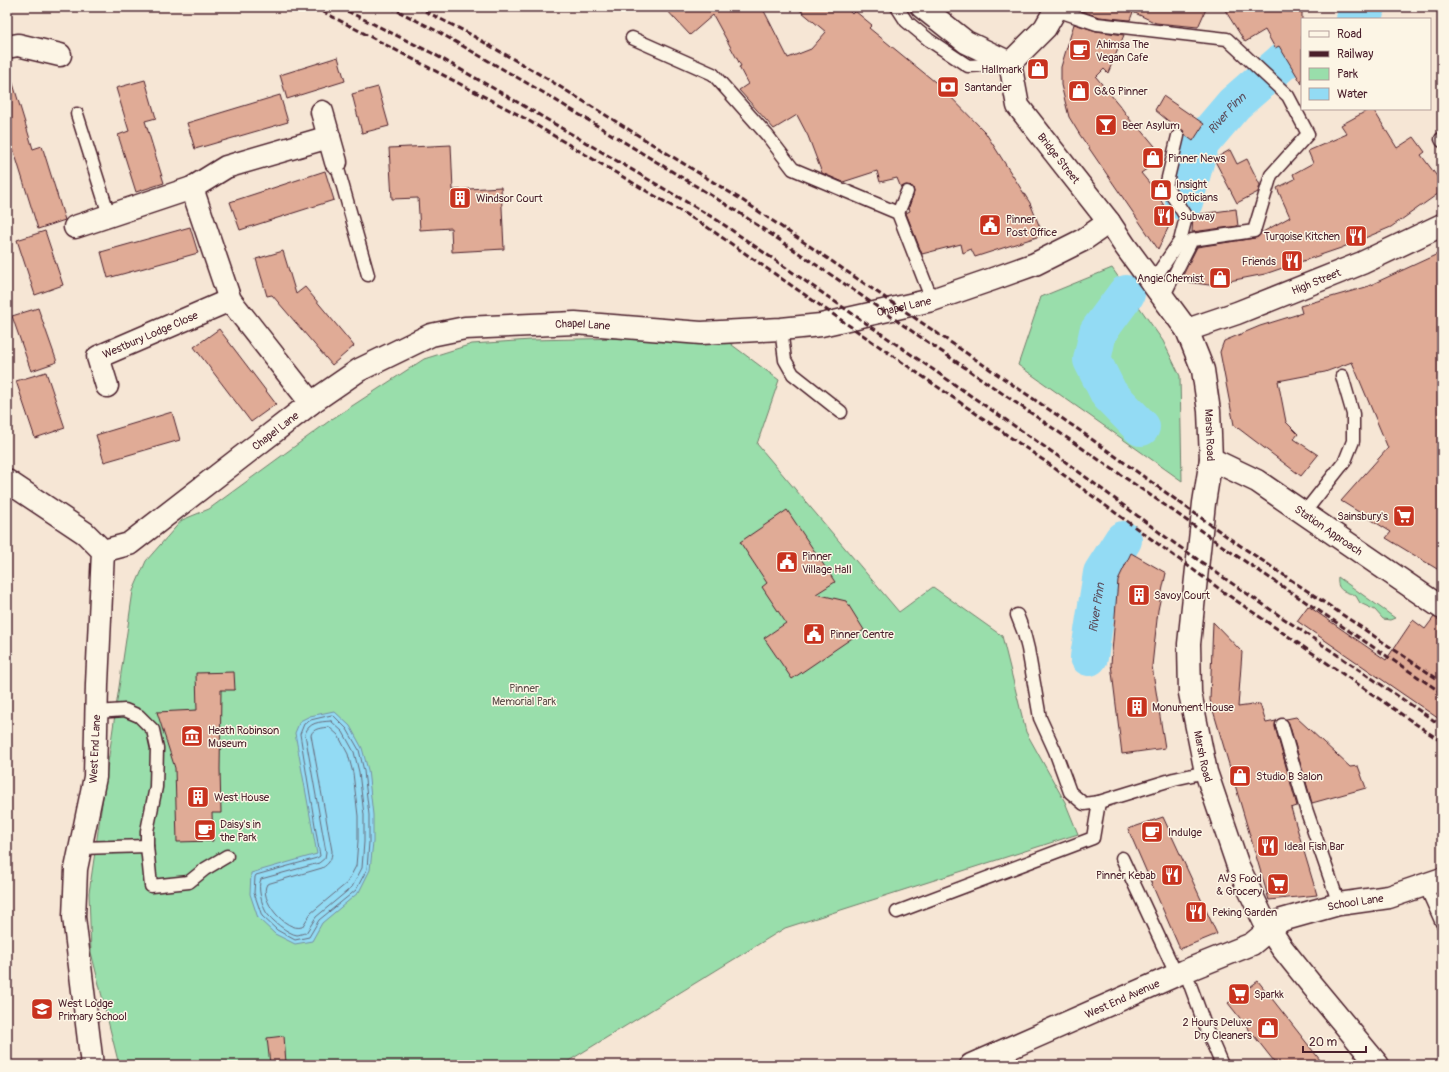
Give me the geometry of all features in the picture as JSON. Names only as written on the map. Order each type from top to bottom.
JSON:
[{"type":"street","points":[[922,7],[966,42],[1010,64],[1045,28],[1057,8]]},
{"type":"street","points":[[7,47],[18,45],[60,55]]},
{"type":"street","name":"Bridge Street","points":[[1010,64],[1018,106],[1110,222],[1125,246],[1188,330]]},
{"type":"street","points":[[322,112],[336,162]]},
{"type":"street","points":[[75,227],[192,188],[226,167],[329,137]]},
{"type":"street","points":[[192,188],[230,300],[311,403]]},
{"type":"street","name":"Chapel Lane","points":[[103,551],[129,544],[311,403],[359,370],[431,335],[465,328],[575,323],[701,333],[781,329],[821,325],[932,300],[1035,264],[1083,240],[1110,222]]},
{"type":"street","name":"High Street","points":[[1188,330],[1237,313],[1362,263],[1442,225]]},
{"type":"street","name":"Westbury Lodge Close","points":[[107,386],[98,356],[230,300]]},
{"type":"street","name":"Marsh Road","points":[[1188,330],[1203,370],[1209,411],[1210,459],[1189,644],[1190,693],[1206,772],[1238,866],[1258,908],[1282,948],[1378,1065]]},
{"type":"street","name":"Station Approach","points":[[1210,459],[1257,481],[1442,608]]},
{"type":"street","points":[[7,481],[85,533],[103,551]]},
{"type":"street","name":"West End Lane","points":[[92,1065],[74,917],[76,869],[95,777],[97,684],[103,551]]},
{"type":"street","name":"School Lane","points":[[1270,928],[1282,920],[1339,904],[1389,897],[1433,882]]},
{"type":"street","name":"West End Avenue","points":[[971,1065],[1252,944],[1270,928]]},
{"type":"lane","points":[[897,7],[906,21],[929,40],[968,66],[1010,64]]},
{"type":"lane","points":[[1057,8],[1097,24],[1227,39],[1288,96],[1308,134],[1271,175],[1254,231],[1192,240],[1158,289]]},
{"type":"lane","points":[[632,38],[713,74],[767,135],[793,169],[898,213]]},
{"type":"lane","points":[[77,114],[109,215]]},
{"type":"lane","points":[[1158,289],[1180,242],[1186,216],[1166,186],[1178,136]]},
{"type":"lane","points":[[336,162],[368,275]]},
{"type":"lane","points":[[907,192],[898,213],[932,300]]},
{"type":"lane","points":[[781,329],[785,360],[793,374],[841,412]]},
{"type":"lane","points":[[1304,513],[1345,461],[1353,441],[1353,414],[1342,376]]},
{"type":"lane","points":[[1018,615],[1028,649],[1040,718],[1055,750],[1070,792],[1084,804],[1099,802],[1174,779],[1206,772]]},
{"type":"lane","points":[[97,712],[125,710],[139,716],[153,730],[157,748],[156,787],[147,831],[151,886],[189,882],[205,869],[227,856]]},
{"type":"lane","points":[[1282,725],[1306,809],[1339,904]]},
{"type":"lane","points":[[897,912],[1093,838],[1099,802]]},
{"type":"lane","points":[[81,848],[147,846]]},
{"type":"lane","points":[[1122,858],[1181,974],[1222,1065]]},
{"type":"lane","points":[[1433,882],[1442,923]]},
{"type":"green space","points":[[1112,268],[1163,341],[1180,376],[1182,481],[1018,365],[1041,297]]},
{"type":"green space","name":"Pinner Memorial Park","points":[[720,336],[779,380],[757,444],[899,612],[933,587],[1002,636],[1026,732],[1065,802],[1078,834],[785,928],[562,1065],[119,1065],[91,952],[89,893],[133,591],[146,561],[182,520],[209,509],[332,419],[424,359],[472,344],[531,340]]},
{"type":"green space","points":[[1338,577],[1395,618],[1390,620],[1383,619],[1375,610],[1360,603],[1356,596],[1340,589]]},
{"type":"water","points":[[334,711],[350,726],[362,748],[368,770],[373,815],[373,842],[370,870],[359,892],[322,923],[312,941],[295,944],[275,934],[258,918],[250,894],[251,873],[317,854],[295,733],[300,721],[310,716]]},
{"type":"building","points":[[664,7],[762,7],[788,58],[811,49],[826,32],[796,7],[845,7],[852,14],[855,11],[872,25],[869,28],[940,86],[985,132],[1030,203],[1043,235],[975,257],[971,249],[963,253],[961,244],[922,254],[906,213],[910,211],[909,207],[914,192],[913,187],[906,185],[901,188],[897,178],[880,182],[877,171],[843,182],[822,173],[808,136],[797,115],[774,129],[739,90],[748,84],[739,67],[741,66],[713,15],[690,35]]},
{"type":"building","points":[[1080,7],[1207,7],[1198,27],[1156,23],[1133,12],[1130,20],[1099,17],[1079,10]]},
{"type":"building","points":[[1223,7],[1302,7],[1301,82],[1279,46],[1275,48],[1265,30],[1245,42]]},
{"type":"building","points":[[1074,24],[1096,31],[1124,35],[1108,73],[1104,69],[1096,77],[1137,129],[1139,127],[1164,157],[1141,173],[1155,190],[1172,220],[1158,249],[1069,117],[1061,85],[1061,67]]},
{"type":"building","points":[[338,57],[345,81],[287,99],[280,75]]},
{"type":"building","points":[[11,77],[33,149],[42,146],[65,220],[38,229],[13,148],[7,150],[7,78]]},
{"type":"building","points":[[145,80],[156,118],[145,121],[164,183],[136,192],[118,135],[129,131],[116,88]]},
{"type":"building","points":[[378,87],[389,126],[362,133],[352,94]]},
{"type":"building","points":[[280,95],[288,122],[195,149],[187,123]]},
{"type":"building","points":[[1163,96],[1204,124],[1193,141],[1185,135],[1183,130],[1178,129],[1155,110]]},
{"type":"building","points":[[1368,110],[1374,110],[1397,148],[1414,137],[1425,152],[1421,155],[1442,183],[1442,191],[1391,227],[1341,248],[1265,274],[1209,285],[1180,281],[1197,247],[1255,238],[1261,233],[1290,217],[1277,188],[1295,179],[1293,174],[1313,163],[1308,151],[1347,134],[1341,125]]},
{"type":"building","name":"Windsor Court","points":[[451,145],[453,190],[501,187],[504,249],[452,252],[451,228],[420,230],[418,198],[392,199],[389,148]]},
{"type":"building","points":[[1230,150],[1237,164],[1247,159],[1260,185],[1258,192],[1237,203],[1214,159]]},
{"type":"building","points":[[325,171],[334,200],[240,230],[230,202]]},
{"type":"building","points":[[1236,209],[1238,226],[1192,232],[1193,215]]},
{"type":"building","points":[[190,227],[198,253],[108,278],[101,252]]},
{"type":"building","points":[[45,231],[63,285],[35,295],[17,240]]},
{"type":"building","points":[[283,251],[296,294],[305,287],[354,346],[332,365],[272,295],[267,296],[256,259]]},
{"type":"building","points":[[1442,252],[1442,572],[1386,538],[1391,532],[1341,501],[1388,448],[1352,362],[1325,372],[1278,381],[1286,422],[1298,434],[1294,439],[1318,455],[1301,476],[1234,425],[1220,352],[1224,341],[1260,326],[1302,313],[1300,306],[1366,287]]},
{"type":"building","points":[[38,308],[57,362],[31,371],[12,316]]},
{"type":"building","points":[[219,329],[276,404],[251,422],[194,347]]},
{"type":"building","points":[[46,372],[65,428],[35,438],[16,381]]},
{"type":"building","points":[[172,412],[180,440],[104,462],[96,435]]},
{"type":"building","points":[[787,510],[835,582],[816,594],[846,601],[864,630],[792,679],[764,638],[786,623],[762,587],[767,583],[740,542]]},
{"type":"building","points":[[1131,553],[1166,573],[1158,610],[1152,666],[1165,748],[1122,754],[1111,664],[1118,580]]},
{"type":"building","points":[[1308,606],[1386,660],[1413,620],[1425,629],[1434,617],[1442,620],[1442,721],[1297,621]]},
{"type":"building","points":[[1213,622],[1242,652],[1238,707],[1260,704],[1266,723],[1276,721],[1275,727],[1297,806],[1291,808],[1317,895],[1269,900],[1210,700]]},
{"type":"building","points":[[234,672],[235,690],[221,690],[221,813],[212,813],[213,841],[177,842],[175,768],[157,712],[197,710],[196,673]]},
{"type":"building","points":[[1296,717],[1350,767],[1358,766],[1366,788],[1312,803],[1289,723],[1286,719]]},
{"type":"building","points":[[1163,817],[1217,934],[1180,949],[1128,829]]},
{"type":"building","points":[[1258,981],[1324,1065],[1277,1065],[1228,1003]]},
{"type":"building","points":[[284,1036],[286,1063],[270,1064],[267,1038]]},
{"type":"waterway","name":"River Pinn","points":[[1356,18],[1367,7]]},
{"type":"waterway","name":"River Pinn","points":[[1184,202],[1200,144],[1234,104],[1301,46]]},
{"type":"waterway","name":"River Pinn","points":[[1126,294],[1098,332],[1092,360],[1109,394],[1141,427]]},
{"type":"waterway","name":"River Pinn","points":[[1089,657],[1102,573],[1123,540]]},
{"type":"railway","points":[[314,7],[519,115],[707,227],[1046,462],[1225,593],[1442,742]]},
{"type":"railway","points":[[339,7],[432,53],[717,220],[1055,454],[1167,538],[1227,580],[1442,726]]},
{"type":"railway","points":[[390,7],[435,30],[539,90],[735,210],[849,287],[1228,550],[1442,693]]},
{"type":"railway","points":[[417,7],[468,33],[546,78],[742,200],[1079,430],[1229,538],[1442,682]]},
{"type":"place","name":"Ahimsa The Vegan Cafe","points":[[1080,50]]},
{"type":"place","name":"Hallmark","points":[[1038,69]]},
{"type":"place","name":"Santander","points":[[948,87]]},
{"type":"place","name":"G&G Pinner","points":[[1079,91]]},
{"type":"place","name":"Beer Asylum","points":[[1106,125]]},
{"type":"place","name":"Pinner News","points":[[1153,158]]},
{"type":"place","name":"Insight Opticians","points":[[1161,190]]},
{"type":"place","name":"Windsor Court","points":[[460,198]]},
{"type":"place","name":"Subway","points":[[1164,216]]},
{"type":"place","name":"Pinner Post Office","points":[[990,225]]},
{"type":"place","name":"Turqoise Kitchen","points":[[1356,236]]},
{"type":"place","name":"Friends","points":[[1292,261]]},
{"type":"place","name":"Angie Chemist","points":[[1220,278]]},
{"type":"place","name":"Sainsbury's","points":[[1404,516]]},
{"type":"place","name":"Pinner Village Hall","points":[[787,562]]},
{"type":"place","name":"Savoy Court","points":[[1139,595]]},
{"type":"place","name":"Pinner Centre","points":[[814,634]]},
{"type":"place","name":"Monument House","points":[[1137,707]]},
{"type":"place","name":"Heath Robinson Museum","points":[[192,736]]},
{"type":"place","name":"Studio B Salon","points":[[1240,776]]},
{"type":"place","name":"West House","points":[[198,797]]},
{"type":"place","name":"Daisy's in the Park","points":[[205,830]]},
{"type":"place","name":"Indulge","points":[[1152,832]]},
{"type":"place","name":"Ideal Fish Bar","points":[[1268,846]]},
{"type":"place","name":"Pinner Kebab","points":[[1172,875]]},
{"type":"place","name":"AVS Food & Grocery","points":[[1278,884]]},
{"type":"place","name":"Peking Garden","points":[[1196,912]]},
{"type":"place","name":"Sparkk","points":[[1239,994]]},
{"type":"place","name":"West Lodge Primary School","points":[[42,1009]]},
{"type":"place","name":"2 Hours Deluxe Dry Cleaners","points":[[1268,1028]]}]
